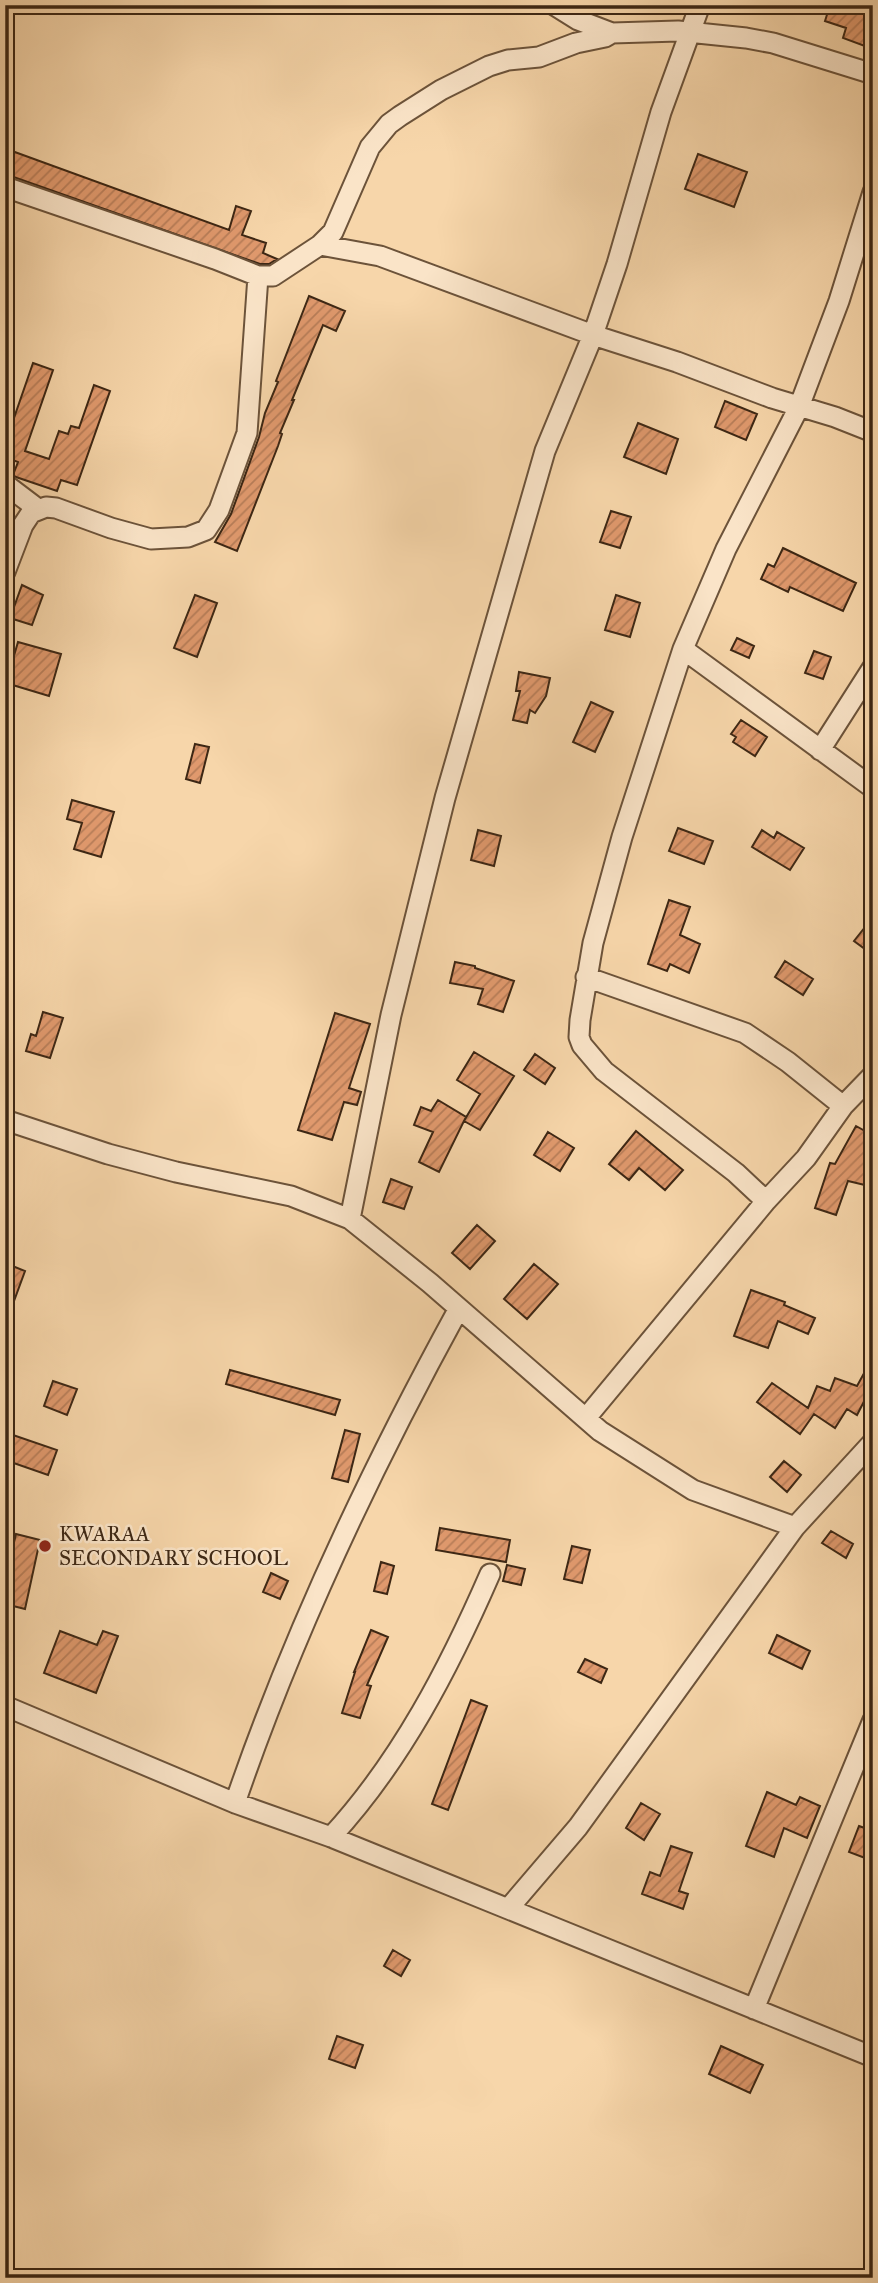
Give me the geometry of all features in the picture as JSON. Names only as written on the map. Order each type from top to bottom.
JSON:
[{"type":"street","points":[[554,5],[591,26],[612,33],[688,32],[773,43],[873,74]]},
{"type":"street","points":[[350,1219],[391,1015],[445,799],[545,451],[593,335],[617,264],[661,112],[700,5]]},
{"type":"street","points":[[5,187],[258,276],[273,276],[320,245],[337,226],[370,147],[389,124],[400,116],[441,90],[489,66],[508,60],[539,57],[612,33]]},
{"type":"street","points":[[765,1201],[736,1173],[604,1071],[586,1052],[579,1030],[586,977],[622,837],[683,649],[726,549],[799,407],[839,301],[872,194]]},
{"type":"street","points":[[320,245],[380,256],[593,335],[873,432]]},
{"type":"street","points":[[5,572],[23,525],[31,513],[46,507],[151,539],[188,537],[206,530],[219,510],[247,433],[258,276]]},
{"type":"street","points":[[5,484],[38,509]]},
{"type":"street","points":[[683,649],[873,789]]},
{"type":"street","points":[[820,750],[873,667]]},
{"type":"street","points":[[586,977],[745,1033],[788,1062],[843,1106]]},
{"type":"street","points":[[586,1418],[765,1201],[806,1158],[843,1106],[873,1075]]},
{"type":"street","points":[[5,1120],[108,1154],[176,1172],[290,1196],[350,1219],[388,1248],[600,1431],[624,1448],[693,1490],[795,1527]]},
{"type":"street","points":[[235,1802],[275,1692],[346,1532],[458,1310]]},
{"type":"street","points":[[508,1909],[578,1827],[664,1712],[795,1527],[873,1443]]},
{"type":"street","points":[[331,1837],[366,1796],[413,1728],[460,1643],[490,1574]]},
{"type":"street","points":[[5,1706],[235,1802],[331,1837],[873,2057]]},
{"type":"street","points":[[754,2009],[873,1720]]},
{"type":"building","points":[[830,5],[851,5],[873,13],[873,49],[843,38],[846,28],[825,21]]},
{"type":"building","points":[[12,151],[229,230],[236,206],[251,211],[242,235],[266,243],[263,253],[277,259],[269,264],[260,264],[5,174]]},
{"type":"building","points":[[698,154],[747,172],[734,207],[685,189]]},
{"type":"building","points":[[309,296],[345,311],[336,331],[323,325],[292,400],[278,446],[237,551],[215,542],[231,514],[278,382],[276,381]]},
{"type":"building","points":[[33,363],[53,370],[25,451],[49,459],[59,431],[68,434],[71,426],[79,428],[94,385],[110,391],[77,485],[61,480],[57,491],[16,477],[13,475],[18,462],[5,457],[5,444]]},
{"type":"building","points":[[725,401],[757,414],[746,440],[715,427]]},
{"type":"building","points":[[638,423],[678,439],[666,474],[624,457]]},
{"type":"building","points":[[611,511],[631,517],[620,548],[600,542]]},
{"type":"building","points":[[783,548],[856,583],[843,611],[790,587],[788,592],[761,579],[768,564],[774,567]]},
{"type":"building","points":[[22,585],[43,595],[32,625],[10,618]]},
{"type":"building","points":[[195,595],[217,603],[197,657],[174,648]]},
{"type":"building","points":[[616,595],[640,603],[630,637],[605,630]]},
{"type":"building","points":[[737,638],[754,646],[749,658],[731,650]]},
{"type":"building","points":[[18,642],[61,654],[49,696],[6,683]]},
{"type":"building","points":[[814,651],[831,657],[823,679],[805,673]]},
{"type":"building","points":[[519,672],[550,678],[546,696],[535,713],[530,710],[527,723],[513,720],[520,691],[516,691]]},
{"type":"building","points":[[591,702],[613,712],[595,752],[573,742]]},
{"type":"building","points":[[741,720],[767,737],[755,756],[733,742],[736,737],[731,734]]},
{"type":"building","points":[[195,744],[209,747],[200,783],[186,779]]},
{"type":"building","points":[[72,800],[114,812],[101,857],[74,849],[82,823],[67,819]]},
{"type":"building","points":[[678,828],[713,841],[704,864],[669,851]]},
{"type":"building","points":[[478,830],[501,836],[494,866],[471,860]]},
{"type":"building","points":[[762,830],[774,838],[777,832],[804,848],[790,870],[752,847]]},
{"type":"building","points":[[669,900],[690,907],[680,935],[700,944],[689,973],[670,964],[667,971],[648,964]]},
{"type":"building","points":[[873,917],[873,955],[854,941]]},
{"type":"building","points":[[785,961],[813,979],[803,995],[775,977]]},
{"type":"building","points":[[455,962],[475,966],[514,981],[503,1012],[478,1004],[483,989],[450,983]]},
{"type":"building","points":[[43,1012],[63,1018],[50,1058],[26,1051],[31,1034],[36,1036]]},
{"type":"building","points":[[335,1013],[370,1024],[349,1088],[361,1092],[357,1105],[344,1102],[332,1140],[298,1130]]},
{"type":"building","points":[[474,1052],[514,1076],[480,1130],[464,1121],[480,1094],[457,1080]]},
{"type":"building","points":[[535,1054],[555,1068],[545,1084],[524,1070]]},
{"type":"building","points":[[438,1100],[466,1117],[439,1172],[419,1162],[433,1132],[414,1125],[421,1107],[431,1111]]},
{"type":"building","points":[[856,1126],[872,1135],[865,1149],[873,1154],[873,1187],[848,1181],[836,1215],[815,1208],[830,1163],[835,1164]]},
{"type":"building","points":[[636,1131],[683,1170],[665,1190],[639,1168],[629,1180],[609,1164]]},
{"type":"building","points":[[548,1132],[574,1148],[560,1171],[534,1155]]},
{"type":"building","points":[[391,1179],[412,1187],[404,1209],[383,1202]]},
{"type":"building","points":[[477,1225],[495,1241],[470,1269],[452,1253]]},
{"type":"building","points":[[5,1263],[25,1271],[7,1320],[5,1320]]},
{"type":"building","points":[[534,1264],[558,1284],[527,1319],[504,1299]]},
{"type":"building","points":[[751,1290],[785,1302],[784,1305],[815,1318],[808,1334],[778,1321],[768,1348],[734,1336]]},
{"type":"building","points":[[873,1357],[873,1384],[857,1415],[847,1409],[835,1428],[814,1414],[800,1434],[757,1402],[772,1383],[808,1408],[817,1386],[830,1391],[835,1378],[857,1386]]},
{"type":"building","points":[[230,1370],[340,1400],[335,1415],[226,1384]]},
{"type":"building","points":[[53,1381],[77,1389],[67,1415],[44,1406]]},
{"type":"building","points":[[345,1430],[360,1434],[348,1482],[332,1478]]},
{"type":"building","points":[[10,1434],[57,1450],[48,1475],[5,1460],[5,1446]]},
{"type":"building","points":[[784,1461],[801,1475],[787,1492],[770,1477]]},
{"type":"building","points":[[440,1528],[510,1540],[506,1562],[436,1550]]},
{"type":"building","points":[[831,1531],[853,1544],[846,1558],[822,1543]]},
{"type":"building","points":[[16,1534],[40,1540],[25,1609],[5,1604],[5,1579]]},
{"type":"building","points":[[572,1546],[590,1550],[582,1583],[564,1579]]},
{"type":"building","points":[[381,1562],[394,1566],[387,1594],[374,1591]]},
{"type":"building","points":[[507,1565],[525,1569],[521,1585],[503,1581]]},
{"type":"building","points":[[271,1573],[288,1581],[280,1599],[263,1592]]},
{"type":"building","points":[[371,1630],[388,1637],[367,1685],[371,1686],[360,1718],[342,1713],[354,1672]]},
{"type":"building","points":[[60,1631],[97,1645],[103,1631],[118,1636],[96,1693],[44,1673]]},
{"type":"building","points":[[777,1635],[810,1651],[802,1669],[769,1653]]},
{"type":"building","points":[[585,1659],[607,1669],[601,1683],[578,1672]]},
{"type":"building","points":[[471,1700],[487,1706],[448,1810],[432,1804]]},
{"type":"building","points":[[767,1792],[796,1805],[800,1797],[820,1806],[807,1838],[784,1828],[774,1857],[746,1846]]},
{"type":"building","points":[[641,1803],[660,1814],[644,1840],[626,1828]]},
{"type":"building","points":[[859,1826],[873,1831],[873,1861],[849,1852]]},
{"type":"building","points":[[671,1846],[692,1853],[679,1891],[688,1894],[683,1909],[642,1894],[650,1872],[660,1876]]},
{"type":"building","points":[[393,1950],[410,1960],[401,1976],[384,1966]]},
{"type":"building","points":[[337,2036],[363,2045],[355,2068],[329,2059]]},
{"type":"building","points":[[721,2046],[763,2065],[750,2093],[709,2074]]},
{"type":"place","name":"KWARAA SECONDARY SCHOOL","points":[[45,1546]]}]
